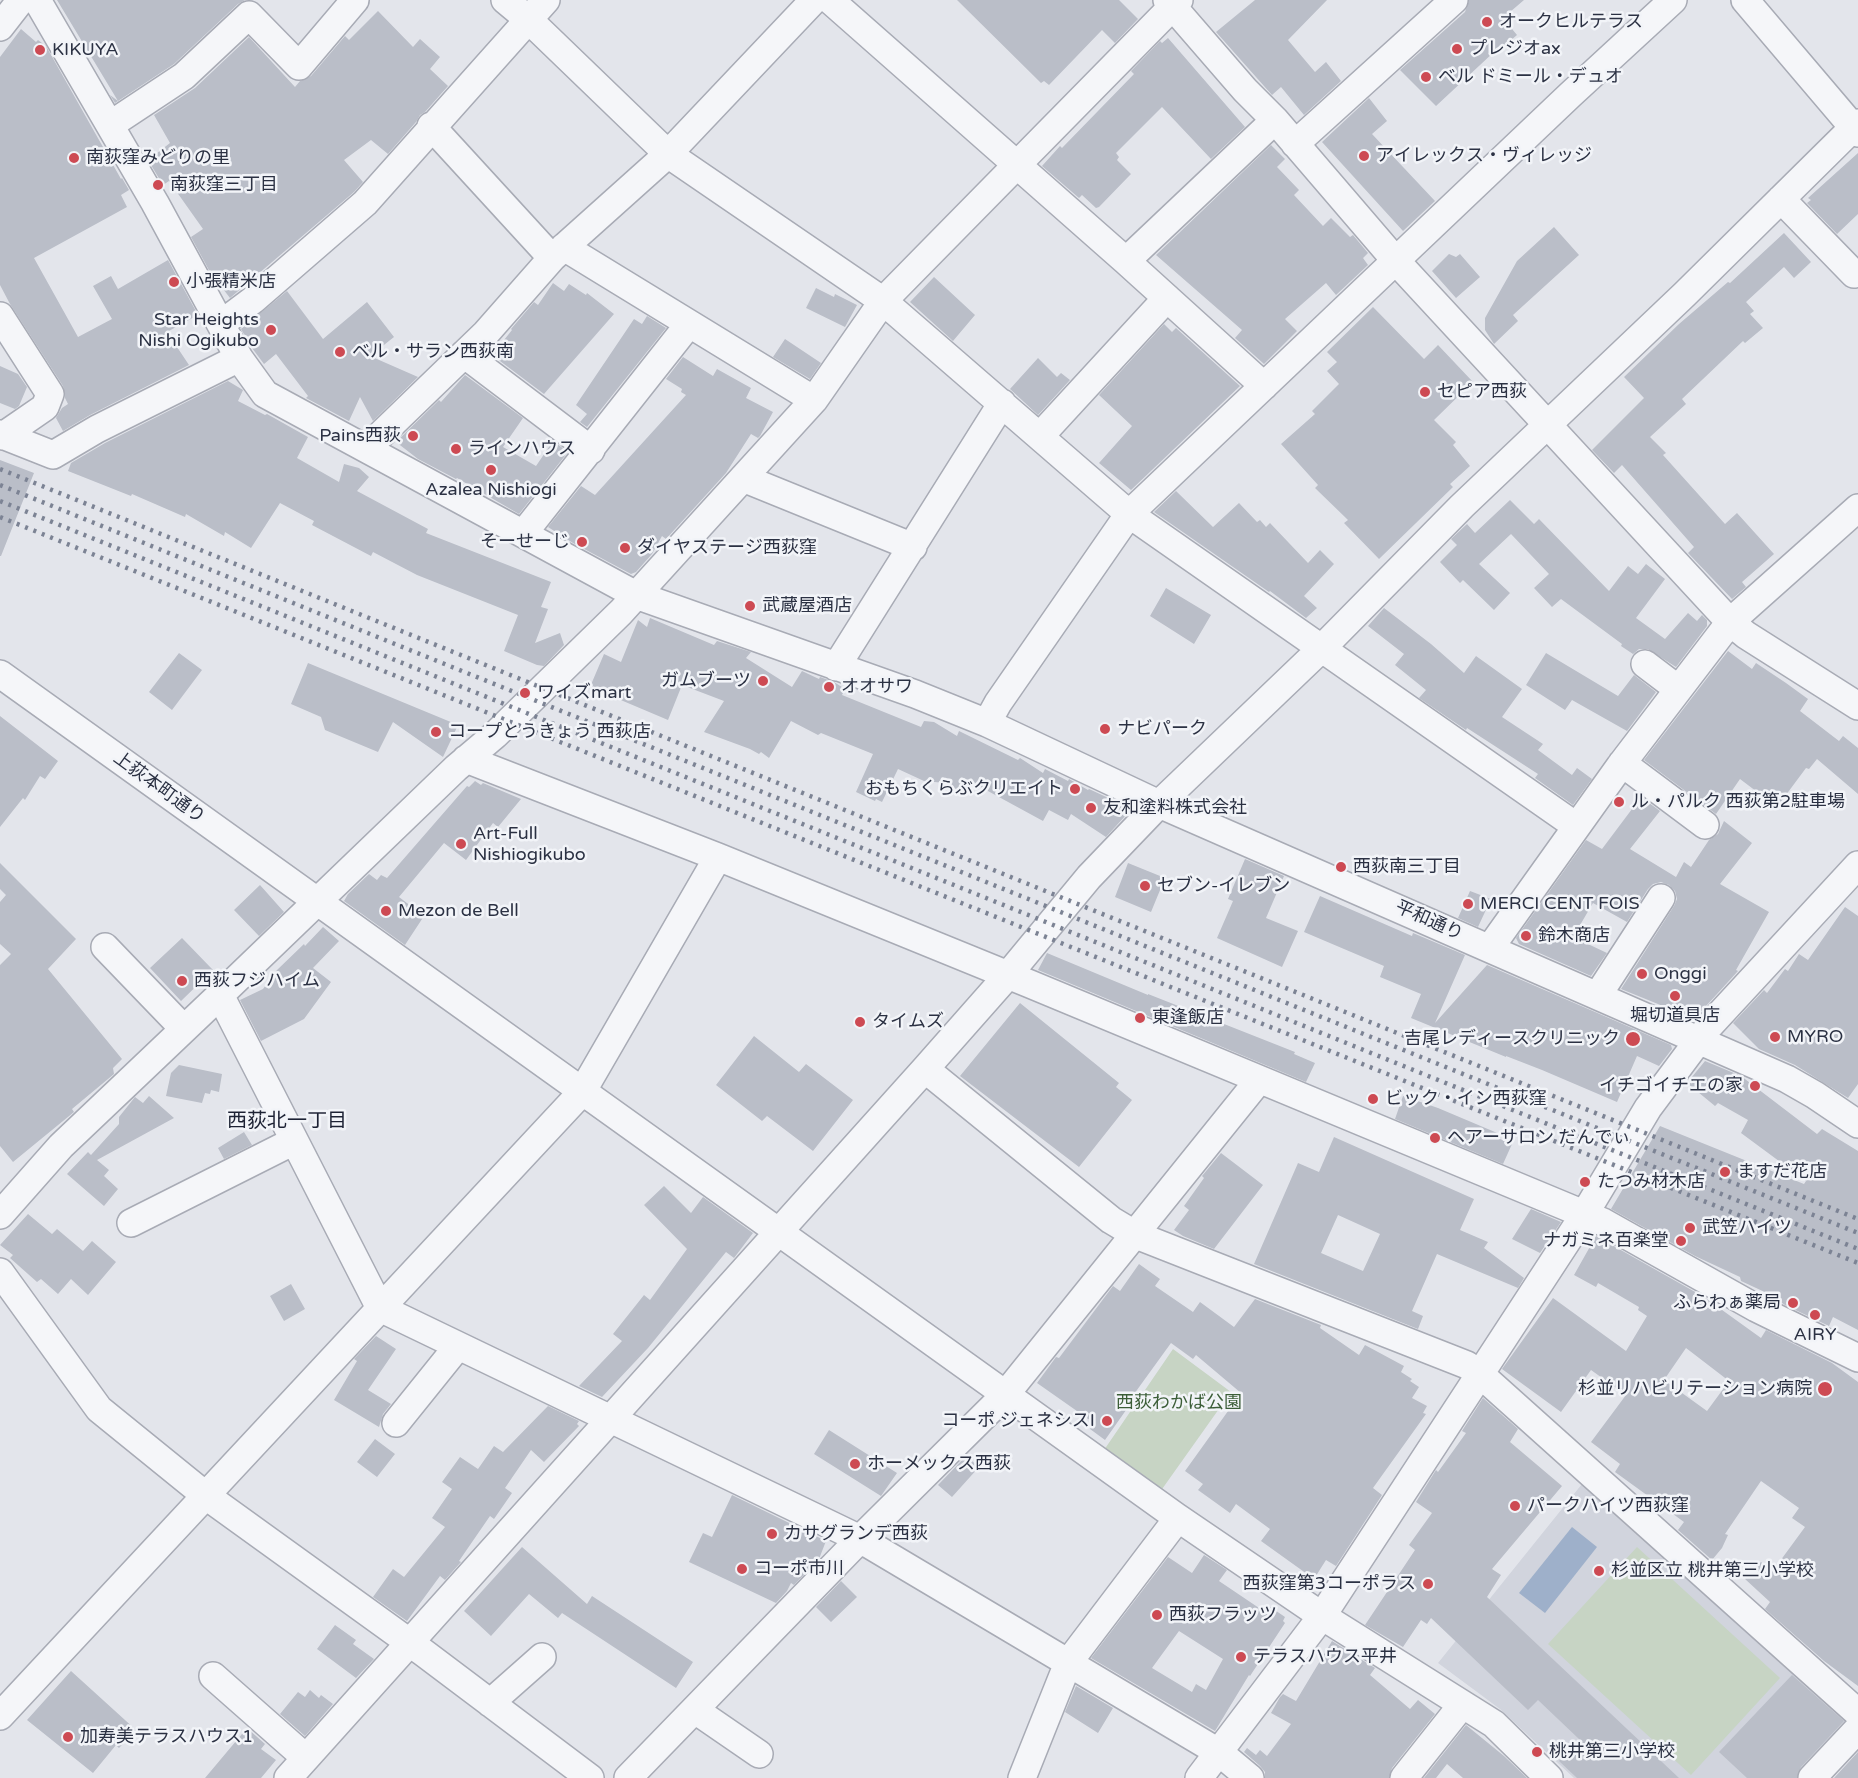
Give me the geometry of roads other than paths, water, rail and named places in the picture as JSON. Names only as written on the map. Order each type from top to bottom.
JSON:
[{"type":"street","points":[[0,27],[21,0]]},
{"type":"street","name":"平和通り","points":[[37,0],[110,125],[239,358],[265,394],[636,595],[915,694],[987,723],[1159,804],[1787,1079],[1858,1124]]},
{"type":"street","points":[[110,125],[184,76],[249,15],[299,66],[355,0]]},
{"type":"street","points":[[505,0],[537,10],[668,154],[883,301],[1129,514],[1576,826]]},
{"type":"street","points":[[368,448],[486,333],[558,252],[668,154],[814,0]]},
{"type":"street","points":[[830,0],[1264,386]]},
{"type":"street","points":[[1295,144],[1454,0]]},
{"type":"street","points":[[987,723],[998,703],[1129,514],[1570,95],[1674,0]]},
{"type":"street","points":[[288,1778],[925,1069],[1008,975],[1089,877],[1159,804],[1322,648],[1462,506],[1856,128],[1744,0]]},
{"type":"street","points":[[0,1215],[61,1146],[466,759],[495,735],[636,595],[814,400],[883,301],[1018,166],[1173,2],[1245,90],[1275,120],[1396,261],[1730,622],[1746,635],[1858,706]]},
{"type":"street","points":[[221,324],[253,300],[365,203],[431,126],[537,10]]},
{"type":"street","points":[[1126,261],[1275,120]]},
{"type":"street","points":[[431,126],[558,252],[689,324],[814,400]]},
{"type":"street","points":[[1781,199],[1854,274]]},
{"type":"street","points":[[1040,436],[1167,298]]},
{"type":"street","points":[[0,316],[50,394],[45,407],[2,435]]},
{"type":"street","points":[[523,534],[689,324]]},
{"type":"street","points":[[464,354],[591,450]]},
{"type":"street","points":[[2,435],[53,455],[97,429],[239,358]]},
{"type":"street","points":[[836,667],[1002,403]]},
{"type":"street","points":[[743,478],[913,547]]},
{"type":"street","points":[[1490,948],[1622,763],[1730,622],[1858,508]]},
{"type":"street","points":[[1645,664],[1678,690]]},
{"type":"street","name":"上荻本町通り","points":[[0,674],[1178,1518],[1322,1616],[1494,1724],[1549,1778]]},
{"type":"street","points":[[466,759],[718,857],[1008,975],[1603,1222],[1756,1308],[1858,1358]]},
{"type":"street","points":[[1622,763],[1706,825]]},
{"type":"street","points":[[0,1716],[582,1092],[718,857]]},
{"type":"street","points":[[1199,1778],[1322,1616],[1584,1215],[1648,1108],[1710,1025],[1858,865]]},
{"type":"street","points":[[1598,995],[1661,898]]},
{"type":"street","points":[[105,947],[184,1029]]},
{"type":"street","points":[[220,995],[380,1308],[860,1539],[1220,1753],[1250,1778]]},
{"type":"street","points":[[925,1069],[1111,1220],[1136,1235],[1467,1365],[1480,1374],[1858,1713]]},
{"type":"street","points":[[628,1778],[860,1539],[1005,1395],[1259,1080]]},
{"type":"street","points":[[131,1223],[294,1141]]},
{"type":"street","points":[[0,1272],[99,1409],[206,1495],[590,1778]]},
{"type":"street","points":[[396,1423],[458,1346]]},
{"type":"street","points":[[1022,1778],[1068,1663],[1178,1518]]},
{"type":"street","points":[[490,1703],[542,1658]]},
{"type":"street","points":[[213,1676],[306,1758]]},
{"type":"street","points":[[1404,1778],[1462,1705]]},
{"type":"street","points":[[695,1710],[759,1754]]},
{"type":"street","points":[[1812,1778],[1858,1729]]},
{"type":"water","points":[[1572,1527],[1597,1547],[1545,1613],[1519,1593]]},
{"type":"railway","points":[[0,469],[1858,1219]]},
{"type":"railway","points":[[0,485],[1858,1233]]},
{"type":"railway","points":[[0,501],[1858,1249]]},
{"type":"railway","points":[[0,517],[1858,1263]]},
{"type":"place","name":"オークヒルテラス","points":[[1487,22]]},
{"type":"place","name":"プレジオax","points":[[1457,49]]},
{"type":"place","name":"KIKUYA","points":[[40,50]]},
{"type":"place","name":"ベル ドミール・デュオ","points":[[1426,77]]},
{"type":"place","name":"アイレックス・ヴィレッジ","points":[[1364,156]]},
{"type":"place","name":"南荻窪みどりの里","points":[[74,158]]},
{"type":"place","name":"南荻窪三丁目","points":[[158,185]]},
{"type":"place","name":"小張精米店","points":[[174,282]]},
{"type":"place","name":"Star Heights Nishi Ogikubo","points":[[271,330]]},
{"type":"place","name":"ベル・サラン西荻南","points":[[340,352]]},
{"type":"place","name":"セピア西荻","points":[[1425,392]]},
{"type":"place","name":"Pains西荻","points":[[413,436]]},
{"type":"place","name":"ラインハウス","points":[[456,449]]},
{"type":"place","name":"Azalea Nishiogi","points":[[491,470]]},
{"type":"place","name":"そーせーじ","points":[[582,542]]},
{"type":"place","name":"ダイヤステージ西荻窪","points":[[625,548]]},
{"type":"place","name":"武蔵屋酒店","points":[[750,606]]},
{"type":"place","name":"ガムブーツ","points":[[763,681]]},
{"type":"place","name":"オオサワ","points":[[829,687]]},
{"type":"place","name":"ワイズmart","points":[[525,693]]},
{"type":"place","name":"ナビパーク","points":[[1105,729]]},
{"type":"place","name":"コープとうきょう 西荻店","points":[[436,732]]},
{"type":"place","name":"おもちくらぶクリエイト","points":[[1075,789]]},
{"type":"place","name":"ル・パルク 西荻第2駐車場","points":[[1619,802]]},
{"type":"place","name":"友和塗料株式会社","points":[[1091,808]]},
{"type":"place","name":"Art-Full Nishiogikubo","points":[[461,844]]},
{"type":"place","name":"西荻南三丁目","points":[[1341,867]]},
{"type":"place","name":"セブン-イレブン","points":[[1145,886]]},
{"type":"place","name":"MERCI CENT FOIS","points":[[1468,904]]},
{"type":"place","name":"Mezon de Bell","points":[[386,911]]},
{"type":"place","name":"鈴木商店","points":[[1526,936]]},
{"type":"place","name":"Onggi","points":[[1642,974]]},
{"type":"place","name":"西荻フジハイム","points":[[182,981]]},
{"type":"place","name":"堀切道具店","points":[[1675,996]]},
{"type":"place","name":"東逢飯店","points":[[1140,1018]]},
{"type":"place","name":"タイムズ","points":[[860,1022]]},
{"type":"place","name":"MYRO","points":[[1775,1037]]},
{"type":"place","name":"吉尾レディースクリニック","points":[[1633,1039]]},
{"type":"place","name":"イチゴイチエの家","points":[[1755,1086]]},
{"type":"place","name":"ビック・イン西荻窪","points":[[1373,1099]]},
{"type":"place","name":"ヘアーサロン だんでぃ","points":[[1435,1138]]},
{"type":"place","name":"ますだ花店","points":[[1725,1172]]},
{"type":"place","name":"たつみ材木店","points":[[1585,1182]]},
{"type":"place","name":"武笠ハイツ","points":[[1690,1228]]},
{"type":"place","name":"ナガミネ百楽堂","points":[[1681,1241]]},
{"type":"place","name":"ふらわぁ薬局","points":[[1793,1303]]},
{"type":"place","name":"AIRY","points":[[1815,1315]]},
{"type":"place","name":"杉並リハビリテーション病院","points":[[1825,1389]]},
{"type":"place","name":"コーポ ジェネシスI","points":[[1107,1421]]},
{"type":"place","name":"ホーメックス西荻","points":[[855,1464]]},
{"type":"place","name":"パークハイツ西荻窪","points":[[1515,1506]]},
{"type":"place","name":"カサグランデ西荻","points":[[772,1534]]},
{"type":"place","name":"コーポ市川","points":[[742,1569]]},
{"type":"place","name":"杉並区立 桃井第三小学校","points":[[1599,1571]]},
{"type":"place","name":"西荻窪第3コーポラス","points":[[1428,1584]]},
{"type":"place","name":"西荻フラッツ","points":[[1157,1615]]},
{"type":"place","name":"テラスハウス平井","points":[[1241,1657]]},
{"type":"place","name":"加寿美テラスハウス1","points":[[68,1737]]},
{"type":"place","name":"桃井第三小学校","points":[[1537,1752]]},
{"type":"district","name":"西荻北一丁目","points":[[287,1122]]},
{"type":"park label","name":"西荻わかば公園","points":[[1179,1403]]}]
